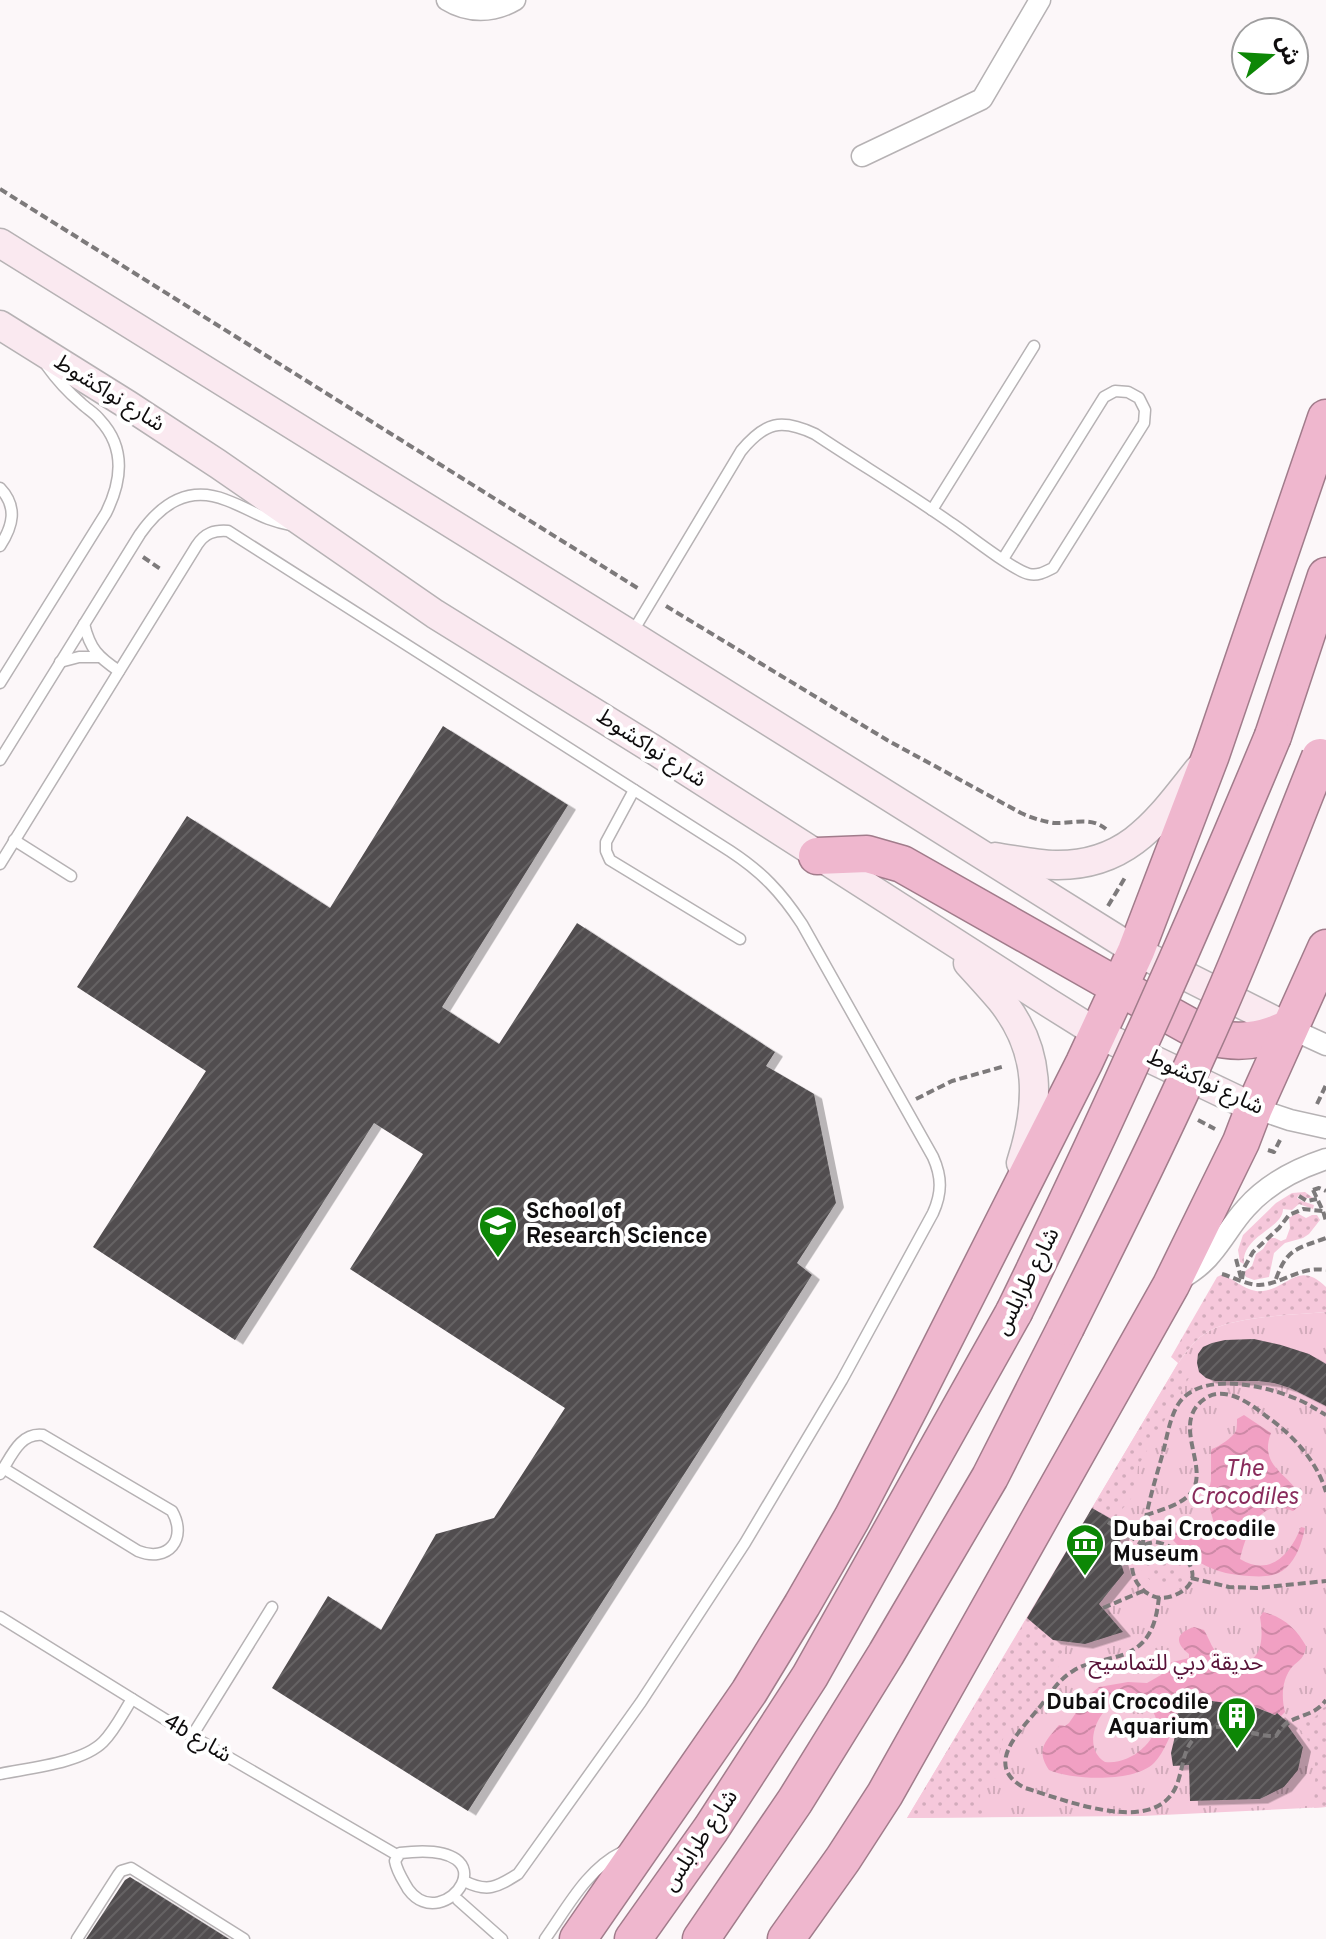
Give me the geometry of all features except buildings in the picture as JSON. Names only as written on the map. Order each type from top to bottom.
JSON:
[{"type":"highway","points":[[578,1939],[749,1692],[852,1518],[1084,1063],[1136,951],[1211,755],[1326,418]]},
{"type":"highway","name":"شارع طرابلس","points":[[633,1939],[711,1829],[810,1676],[1014,1312],[1096,1141],[1212,882],[1273,736],[1326,576]]},
{"type":"highway","points":[[701,1939],[795,1801],[990,1477],[1136,1188],[1202,1046],[1263,902],[1323,747]]},
{"type":"highway","points":[[817,856],[867,854],[902,864],[1209,1037],[1242,1042],[1259,1040],[1289,1028]]},
{"type":"highway","points":[[786,1939],[885,1794],[1171,1285],[1241,1142],[1326,948]]},
{"type":"street","points":[[447,0],[474,10],[493,9],[515,0]]},
{"type":"street","points":[[862,156],[982,99],[1040,0]]},
{"type":"street","points":[[0,243],[1136,951],[1326,1045]]},
{"type":"street","name":"شارع نواكشوط","points":[[0,325],[153,421],[435,614],[1097,1033],[1254,1108],[1326,1128]]},
{"type":"street","points":[[982,856],[1056,865],[1077,864],[1118,851],[1152,827],[1211,755]]},
{"type":"street","points":[[946,938],[1002,1001],[1025,1041],[1030,1060],[1034,1081],[1033,1119],[1003,1219]]},
{"type":"street","points":[[1171,1285],[1203,1264],[1259,1195],[1292,1173],[1326,1159]]},
{"type":"lane","points":[[932,510],[1034,346]]},
{"type":"lane","points":[[0,683],[106,513],[120,475],[118,455],[111,435],[100,419],[57,379],[36,347]]},
{"type":"lane","points":[[631,635],[741,451],[754,435],[773,425],[795,425],[815,434],[1003,559],[1029,574],[1041,574],[1053,568],[1144,423],[1145,410],[1139,398],[1128,392],[1115,391],[1104,397],[1003,559]]},
{"type":"lane","points":[[0,488],[9,500],[12,523],[0,546]]},
{"type":"lane","points":[[0,760],[140,534],[152,517],[167,504],[186,496],[206,495],[226,499],[274,522],[307,525]]},
{"type":"lane","points":[[0,864],[202,538],[219,530],[228,531],[634,790],[751,866],[771,883],[788,902],[939,1170],[939,1200],[842,1380],[745,1543],[641,1702],[518,1874],[500,1885],[480,1889],[464,1881]]},
{"type":"lane","points":[[84,624],[89,641],[99,657],[119,671]]},
{"type":"lane","points":[[60,662],[79,657],[99,657]]},
{"type":"lane","points":[[634,790],[606,842],[610,860],[740,939]]},
{"type":"lane","points":[[14,840],[71,876]]},
{"type":"lane","points":[[43,1435],[172,1511],[178,1521],[176,1542],[159,1555],[138,1551],[2,1471],[22,1440],[28,1436],[43,1435]]},
{"type":"lane","points":[[192,1736],[272,1607]]},
{"type":"lane","name":"4b شارع","points":[[0,1617],[192,1736],[397,1855]]},
{"type":"lane","points":[[0,1774],[68,1760],[94,1750],[105,1740],[132,1699]]},
{"type":"lane","points":[[545,1939],[600,1866],[619,1853],[646,1842]]},
{"type":"lane","points":[[431,1853],[449,1856],[462,1871],[464,1881],[458,1900],[440,1911],[430,1911],[413,1900],[396,1868],[397,1855],[431,1853]]},
{"type":"lane","points":[[77,1939],[121,1871],[131,1868],[244,1939]]},
{"type":"lane","points":[[458,1900],[502,1939]]},
{"type":"path","points":[[0,189],[653,598],[887,740],[1036,819],[1100,824],[1108,830],[1118,851]]},
{"type":"path","points":[[903,1105],[952,1081],[1030,1060]]},
{"type":"path","points":[[1274,1152],[1286,1153],[1292,1173]]},
{"type":"path","points":[[1313,1190],[1326,1221]]},
{"type":"path","points":[[1299,1196],[1307,1201],[1317,1199]]},
{"type":"path","points":[[1241,1280],[1253,1252],[1289,1215],[1303,1209],[1323,1211]]},
{"type":"path","points":[[1275,1281],[1290,1253],[1326,1238]]},
{"type":"path","points":[[1236,1257],[1241,1280]]},
{"type":"path","points":[[1219,1273],[1255,1285],[1304,1270],[1326,1270]]},
{"type":"path","points":[[1205,1385],[1210,1396]]},
{"type":"path","points":[[1143,1545],[1146,1515],[1177,1407],[1188,1393],[1205,1385],[1265,1388],[1302,1401],[1326,1415]]},
{"type":"path","points":[[1146,1515],[1182,1500],[1193,1491],[1196,1474],[1190,1421],[1198,1405],[1210,1396],[1220,1394],[1237,1397],[1266,1415],[1291,1437],[1314,1466],[1326,1490]]},
{"type":"path","points":[[1108,1522],[1143,1545]]},
{"type":"path","points":[[1162,1543],[1189,1562],[1191,1578],[1188,1585],[1175,1595],[1159,1597],[1143,1591],[1132,1570],[1134,1555],[1143,1545],[1162,1543]]},
{"type":"path","points":[[1191,1578],[1243,1588],[1326,1581]]},
{"type":"path","points":[[1103,1608],[1143,1591]]},
{"type":"path","points":[[1159,1597],[1154,1625],[1141,1644],[1120,1656],[1085,1664],[1064,1677],[1012,1740],[1006,1763],[1018,1784],[1110,1812],[1138,1812],[1162,1806],[1176,1791],[1189,1743],[1206,1729],[1230,1726],[1265,1737],[1276,1736],[1287,1721],[1311,1714],[1326,1700]]},
{"type":"green space","points":[[1305,1192],[1313,1198],[1299,1195],[1297,1198],[1314,1205],[1313,1209],[1299,1204],[1292,1210],[1283,1209],[1276,1222],[1249,1246],[1244,1264],[1240,1262],[1238,1250],[1243,1235],[1276,1203],[1292,1193]]},
{"type":"green space","points":[[1297,1213],[1306,1218],[1317,1215],[1320,1220],[1309,1234],[1285,1243],[1274,1253],[1269,1277],[1254,1280],[1246,1277],[1244,1272],[1252,1266],[1256,1254],[1270,1238],[1286,1239],[1290,1228],[1289,1218]]},
{"type":"green space","points":[[1221,1275],[1256,1291],[1307,1275],[1326,1287],[1326,1312],[1235,1322],[1209,1331],[1196,1341],[1179,1362],[1193,1371],[1138,1466],[1135,1491],[1114,1520],[1092,1508],[1178,1363],[1171,1357]]},
{"type":"green space","name":"حديقة دبي للتماسيح","points":[[1326,1312],[1326,1807],[1142,1816],[907,1818],[1189,1349],[1209,1331],[1235,1322]]},
{"type":"green space","points":[[1155,1553],[1176,1561],[1183,1568],[1186,1579],[1166,1586],[1148,1578],[1141,1564]]},
{"type":"green space","points":[[1027,1618],[1053,1640],[1067,1641],[1052,1679],[1003,1738],[1000,1761],[1003,1776],[981,1782],[980,1798],[993,1817],[907,1818]]},
{"type":"green space","points":[[1326,1706],[1326,1807],[1314,1808],[1314,1755],[1296,1721],[1315,1717]]},
{"type":"water","name":"The Crocodiles","points":[[1244,1415],[1271,1433],[1269,1457],[1294,1487],[1301,1505],[1293,1511],[1274,1508],[1260,1515],[1244,1544],[1240,1559],[1261,1566],[1270,1564],[1285,1554],[1301,1527],[1305,1528],[1290,1564],[1269,1576],[1237,1575],[1216,1570],[1197,1561],[1171,1538],[1186,1525],[1213,1535],[1215,1527],[1208,1494],[1211,1451],[1234,1434],[1237,1419]]},
{"type":"water","points":[[1263,1612],[1283,1620],[1306,1646],[1303,1656],[1286,1677],[1283,1694],[1285,1712],[1281,1716],[1233,1703],[1210,1702],[1191,1707],[1188,1704],[1176,1715],[1179,1719],[1161,1753],[1145,1769],[1103,1778],[1072,1776],[1049,1770],[1043,1756],[1046,1741],[1059,1725],[1069,1723],[1086,1698],[1099,1687],[1128,1682],[1147,1683],[1161,1675],[1169,1663],[1189,1658],[1179,1638],[1194,1627],[1204,1630],[1221,1657],[1235,1663],[1248,1661],[1254,1658],[1260,1646],[1260,1617]],"holes":[[[1126,1700],[1144,1705],[1154,1713],[1156,1724],[1153,1735],[1134,1755],[1120,1761],[1105,1762],[1098,1756],[1093,1741],[1101,1715],[1114,1703]]]},
{"type":"place","name":"School of Research Science","points":[[498,1259]]},
{"type":"place","name":"Dubai Crocodile Museum","points":[[1085,1577]]},
{"type":"place","name":"Dubai Crocodile Aquarium","points":[[1237,1750]]}]
